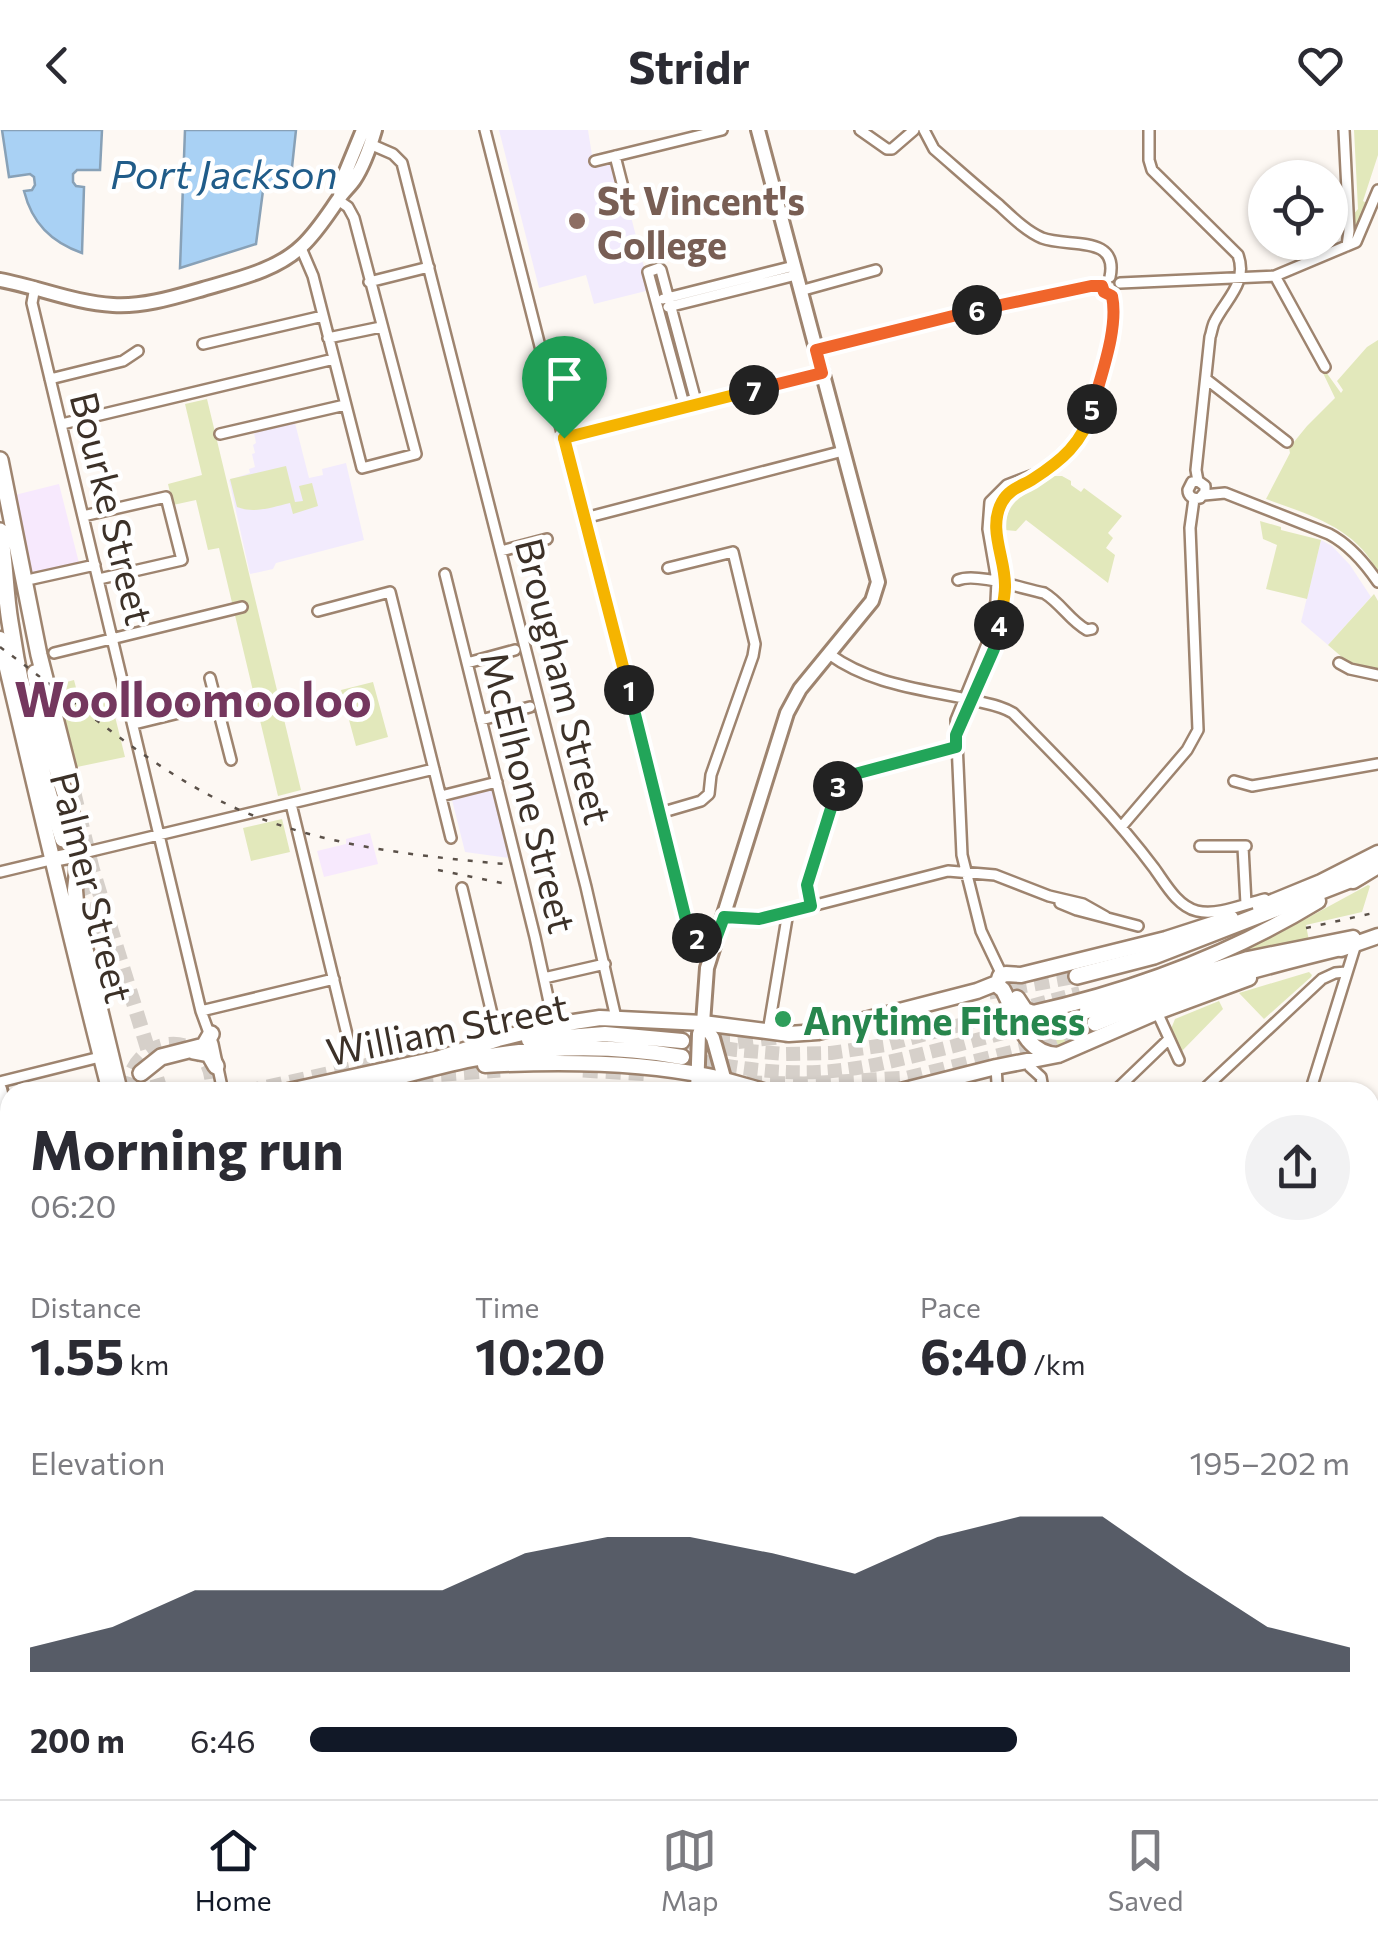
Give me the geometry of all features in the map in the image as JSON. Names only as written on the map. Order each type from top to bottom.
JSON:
[{"type":"highway","points":[[0,460],[36,640],[68,769]]},
{"type":"highway","points":[[0,530],[9,620],[21,683],[62,840]]},
{"type":"highway","points":[[36,640],[34,668],[42,720],[73,820],[79,854]]},
{"type":"highway","points":[[1078,985],[1360,876]]},
{"type":"highway","points":[[1091,1017],[1250,969],[1354,945]]},
{"type":"highway","points":[[142,1073],[156,1060],[206,1044],[209,1028]]},
{"type":"highway","points":[[186,1050],[209,1054],[216,1066]]},
{"type":"main road","name":"Palmer Street","points":[[0,639],[107,1082]]},
{"type":"main road","name":"Palmer Street","points":[[79,854],[77,914],[118,1082]]},
{"type":"main road","points":[[54,859],[79,854]]},
{"type":"main road","points":[[440,1058],[554,1026],[616,1018],[802,1034],[832,1030],[1208,927],[1308,888],[1378,854]]},
{"type":"main road","points":[[1007,984],[1025,1010],[1035,1013],[1108,993],[1240,944],[1378,866]]},
{"type":"main road","points":[[1078,985],[1220,943],[1318,901]]},
{"type":"main road","points":[[937,1082],[1033,1056],[1058,1055],[1239,981],[1378,935]]},
{"type":"main road","points":[[1091,1017],[1248,959],[1378,935]]},
{"type":"main road","points":[[1007,984],[1033,1056]]},
{"type":"main road","points":[[1007,984],[1038,1042],[1033,1056]]},
{"type":"main road","name":"William Street","points":[[330,1082],[521,1041],[568,1035],[631,1035],[682,1049],[554,1050],[488,1056],[379,1082]]},
{"type":"main road","points":[[424,1071],[509,1064],[630,1066],[703,1075],[718,1082]]},
{"type":"street","points":[[301,248],[313,276],[362,468],[416,454],[354,218],[340,198],[342,181],[363,130]]},
{"type":"street","points":[[485,130],[688,928],[696,937],[714,944]]},
{"type":"street","points":[[595,161],[722,130]]},
{"type":"street","points":[[725,1082],[706,1026],[707,968],[714,944],[787,714],[800,689],[872,601],[878,582],[758,130]]},
{"type":"street","points":[[860,130],[886,149],[892,149],[914,130]]},
{"type":"street","points":[[924,130],[934,149],[1036,235],[1106,252],[1113,265],[1110,277]]},
{"type":"street","points":[[1149,130],[1148,160],[1152,170],[1238,255],[1241,264],[1240,278],[1227,306],[1215,320],[1210,337],[1198,481],[1190,484],[1189,495],[1225,493],[1329,534],[1342,540],[1378,582]]},
{"type":"street","points":[[1344,130],[1346,160]]},
{"type":"street","points":[[4,282],[94,304],[138,304],[251,274],[301,248],[352,183],[373,137]]},
{"type":"street","name":"Brougham Street","points":[[373,137],[400,160],[616,1018]]},
{"type":"street","points":[[615,156],[626,199],[617,207]]},
{"type":"street","points":[[1348,246],[1356,242],[1378,190]]},
{"type":"street","points":[[1348,210],[1348,238]]},
{"type":"street","points":[[1120,283],[1275,276],[1316,260]]},
{"type":"street","points":[[369,282],[429,266]]},
{"type":"street","points":[[685,408],[648,272],[659,268],[697,405]]},
{"type":"street","points":[[657,305],[795,270]]},
{"type":"street","points":[[800,291],[876,270]]},
{"type":"street","points":[[1275,276],[1325,367]]},
{"type":"street","points":[[1007,984],[982,931],[962,856],[956,720],[987,644],[1001,583],[988,529],[995,503],[1007,485],[1044,472],[1082,437],[1109,344],[1114,304],[1102,286],[1110,277],[1120,283],[1119,292],[1112,296]]},
{"type":"street","points":[[816,350],[942,318],[1102,286]]},
{"type":"street","name":"Bourke Street","points":[[35,287],[32,304],[220,1082]]},
{"type":"street","points":[[202,344],[323,316]]},
{"type":"street","points":[[328,338],[382,327]]},
{"type":"street","points":[[50,379],[124,361],[138,351]]},
{"type":"street","points":[[62,424],[334,360]]},
{"type":"street","points":[[564,438],[822,373]]},
{"type":"street","points":[[1206,379],[1287,442]]},
{"type":"street","points":[[220,434],[346,405]]},
{"type":"street","points":[[585,518],[843,451]]},
{"type":"street","points":[[83,516],[166,497],[182,560],[99,579]]},
{"type":"street","points":[[1122,826],[1188,750],[1198,730],[1190,516],[1199,497]]},
{"type":"street","points":[[501,551],[547,539]]},
{"type":"street","points":[[660,813],[709,794],[711,775],[755,644],[733,552],[668,568]]},
{"type":"street","points":[[32,580],[95,565]]},
{"type":"street","name":"McElhone Street","points":[[445,574],[554,1026]]},
{"type":"street","points":[[958,580],[965,577],[1001,583],[1047,595],[1074,622],[1087,630],[1092,628]]},
{"type":"street","points":[[318,611],[390,592],[451,838]]},
{"type":"street","points":[[54,654],[242,607]]},
{"type":"street","points":[[467,662],[514,650]]},
{"type":"street","points":[[828,654],[882,682],[967,699],[1013,713],[1122,826],[1180,901],[1195,910],[1216,912],[1336,875]]},
{"type":"street","points":[[1339,663],[1378,675]]},
{"type":"street","points":[[210,678],[231,760]]},
{"type":"street","points":[[134,724],[216,704]]},
{"type":"street","points":[[482,720],[530,707]]},
{"type":"street","points":[[811,906],[807,885],[840,778],[956,747]]},
{"type":"street","points":[[1234,780],[1252,786],[1378,764]]},
{"type":"street","points":[[79,854],[434,769]]},
{"type":"street","points":[[442,796],[497,782]]},
{"type":"street","points":[[291,804],[351,1051]]},
{"type":"street","points":[[1200,846],[1244,846],[1246,904]]},
{"type":"street","points":[[0,872],[54,859]]},
{"type":"street","points":[[724,917],[748,920],[948,872],[966,872],[990,874],[1138,926]]},
{"type":"street","points":[[462,888],[498,1039]]},
{"type":"street","points":[[768,1032],[788,912]]},
{"type":"street","points":[[1313,1082],[1354,945]]},
{"type":"street","points":[[544,978],[605,964]]},
{"type":"street","points":[[1212,1082],[1322,979],[1346,972]]},
{"type":"street","points":[[201,1012],[334,979]]},
{"type":"street","points":[[1157,1012],[1179,1060]]},
{"type":"street","points":[[701,1082],[699,1034],[706,1026]]},
{"type":"street","points":[[1124,1082],[1169,1039]]},
{"type":"street","points":[[1033,1056],[1030,1066],[1042,1082]]},
{"type":"street","points":[[11,1082],[100,1057]]},
{"type":"street","points":[[629,1082],[630,1066]]},
{"type":"street","points":[[996,1067],[997,1082]]},
{"type":"shaded area","name":"St Vincent's College","points":[[499,130],[588,130],[594,168],[617,163],[650,290],[594,304],[586,275],[539,288]]},
{"type":"shaded area","points":[[295,423],[309,478],[323,475],[322,469],[346,463],[364,540],[276,563],[273,569],[250,574],[229,480],[250,473],[249,469],[255,467],[254,433]]},
{"type":"shaded area","points":[[59,484],[79,563],[30,573],[15,495]]},
{"type":"shaded area","points":[[1321,540],[1350,565],[1371,597],[1328,645],[1301,622]]},
{"type":"shaded area","points":[[492,790],[509,858],[465,852],[452,800]]},
{"type":"shaded area","points":[[370,833],[378,864],[324,877],[317,851]]},
{"type":"green space","points":[[1354,130],[1378,130],[1378,155],[1363,201],[1368,204],[1355,225],[1352,216],[1358,209]]},
{"type":"green space","points":[[1378,340],[1378,573],[1345,534],[1266,499],[1289,448],[1335,398],[1323,373],[1341,393],[1337,381]]},
{"type":"green space","points":[[207,399],[301,790],[278,796],[219,548],[208,550],[196,500],[173,505],[168,484],[202,475],[185,404]]},
{"type":"green space","points":[[286,466],[295,502],[303,501],[299,486],[312,483],[318,506],[293,514],[290,503],[257,510],[237,507],[230,479]]},
{"type":"green space","points":[[1054,476],[1071,481],[1081,492],[1084,488],[1122,516],[1108,533],[1113,538],[1106,548],[1115,555],[1108,583],[1026,520],[1016,531],[1005,530],[1014,503]]},
{"type":"green space","points":[[1260,521],[1321,540],[1307,599],[1266,589],[1277,545],[1263,539]]},
{"type":"green space","points":[[1374,594],[1378,601],[1378,672],[1351,665],[1328,645]]},
{"type":"green space","points":[[74,680],[80,703],[110,696],[125,757],[77,767],[56,685]]},
{"type":"green space","points":[[373,682],[388,737],[356,746],[341,690]]},
{"type":"green space","points":[[282,819],[290,852],[251,861],[243,828]]},
{"type":"green space","points":[[1368,885],[1362,912],[1306,925],[1309,941],[1215,964],[1215,960],[1278,934]]},
{"type":"green space","points":[[1309,972],[1311,977],[1264,1019],[1239,993]]},
{"type":"green space","points":[[1219,1001],[1223,1009],[1181,1052],[1171,1029],[1175,1019]]},
{"type":"green space","points":[[1080,1014],[1088,1033],[1051,1049],[1037,1020]]},
{"type":"water","name":"Port Jackson","points":[[2,130],[102,130],[100,170],[77,170],[73,174],[76,186],[84,187],[82,253],[52,237],[38,222],[24,191],[32,190],[34,177],[9,177]]},
{"type":"water","name":"Port Jackson","points":[[185,130],[296,130],[290,186],[264,183],[256,244],[180,268]]},
{"type":"tunnel","points":[[68,769],[92,868],[158,1082]]},
{"type":"tunnel","points":[[63,839],[103,932]]},
{"type":"tunnel","points":[[989,992],[1077,976]]},
{"type":"tunnel","points":[[682,1041],[785,1054],[831,1053],[885,1045],[1080,993]]},
{"type":"tunnel","points":[[682,1057],[767,1071],[835,1071],[903,1059],[1087,1011]]},
{"type":"tunnel","points":[[839,1082],[908,1078],[1026,1049],[1095,1023]]},
{"type":"tunnel","points":[[669,1042],[734,1042],[786,1036]]},
{"type":"tunnel","points":[[130,1082],[142,1057],[173,1044],[202,1056],[211,1082]]},
{"type":"tunnel","points":[[291,1082],[447,1051]]},
{"type":"tunnel","points":[[418,1076],[500,1070]]},
{"type":"tunnel","points":[[583,1070],[650,1074]]},
{"type":"railway","points":[[0,647],[117,736],[179,778],[242,811],[338,841],[505,864]]},
{"type":"railway","points":[[438,870],[502,883]]},
{"type":"railway","points":[[1306,928],[1378,912]]},
{"type":"place","name":"St Vincent's College","points":[[577,221]]},
{"type":"place","name":"Anytime Fitness","points":[[783,1019]]},
{"type":"district","name":"Woolloomooloo","points":[[193,697]]},
{"type":"route","points":[[1091,286],[1102,286],[1112,296],[1109,344],[1082,437],[1061,460],[1014,489],[1000,504],[997,534],[1006,585],[1000,619],[994,649],[956,735],[956,747],[840,778],[807,885],[811,906],[759,919],[724,917],[714,944],[696,937],[687,924],[564,438],[822,373],[816,350],[874,334],[1091,286]]}]
